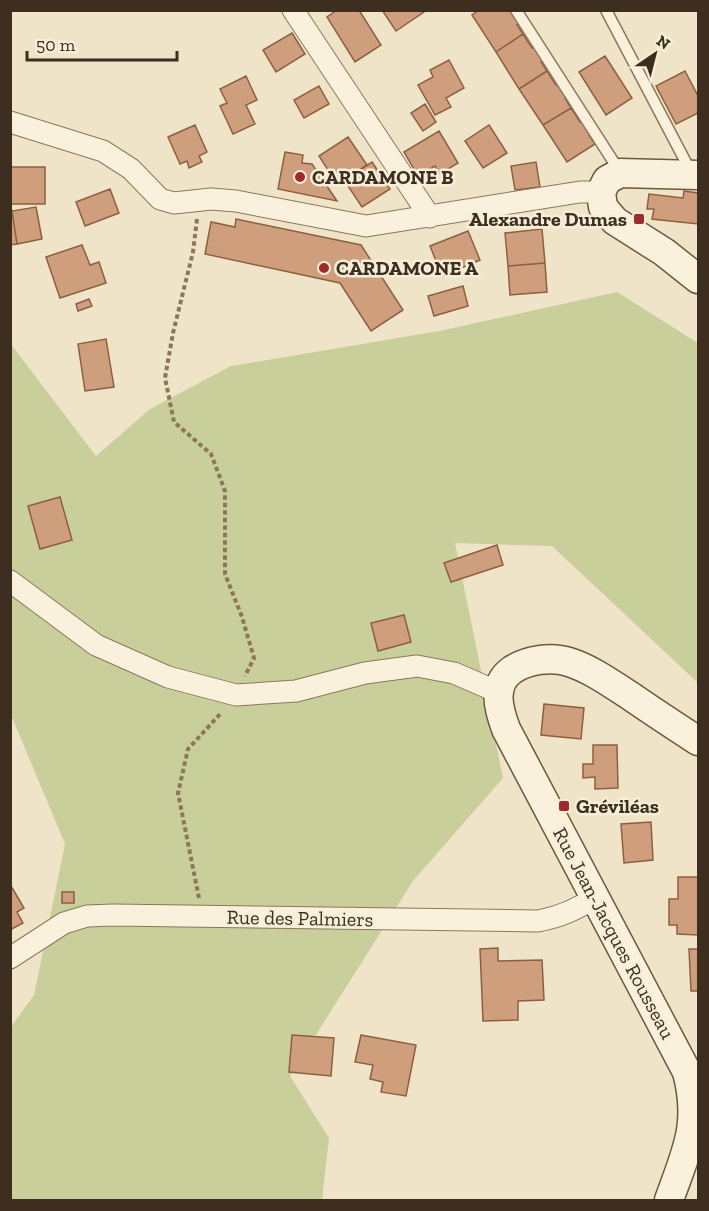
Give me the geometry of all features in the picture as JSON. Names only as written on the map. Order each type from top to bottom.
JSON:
[{"type":"main road","points":[[695,175],[610,182],[603,207],[615,221],[664,252],[699,279]]},
{"type":"main road","points":[[498,692],[505,675],[524,664],[541,659],[567,661],[594,673],[699,741]]},
{"type":"main road","name":"Rue Jean-Jacques Rousseau","points":[[498,692],[498,708],[506,729],[687,1072],[692,1091],[693,1124],[669,1200]]},
{"type":"street","points":[[293,10],[430,217]]},
{"type":"street","points":[[10,122],[103,150],[131,169],[160,200],[174,203],[211,199],[236,201],[366,226],[580,192],[610,182]]},
{"type":"street","points":[[10,581],[96,645],[168,677],[236,694],[296,692],[365,673],[417,666],[454,673],[498,692]]},
{"type":"street","name":"Rue des Palmiers","points":[[10,958],[64,923],[87,916],[538,921],[559,918],[595,897]]},
{"type":"lane","points":[[516,10],[610,182]]},
{"type":"lane","points":[[606,10],[695,175]]},
{"type":"path","points":[[194,201],[198,220],[193,252],[172,333],[165,378],[174,422],[211,454],[225,491],[225,574],[242,617],[254,658],[236,694],[188,749],[178,793],[203,916]]},
{"type":"green space","points":[[617,292],[698,343],[698,683],[552,546],[455,543],[503,778],[413,881],[290,1076],[329,1138],[322,1200],[11,1200],[11,1027],[34,995],[65,844],[11,715],[10,343],[96,456],[150,409],[231,366],[439,331]]},
{"type":"building","points":[[337,10],[359,10],[381,45],[355,62],[327,17]]},
{"type":"building","points":[[382,10],[423,10],[424,12],[396,31]]},
{"type":"building","points":[[479,10],[513,10],[521,22],[517,25],[523,34],[496,52],[472,15]]},
{"type":"building","points":[[292,33],[305,54],[276,72],[263,50]]},
{"type":"building","points":[[523,34],[532,48],[536,46],[545,59],[541,62],[547,71],[519,89],[496,52]]},
{"type":"building","points":[[605,56],[632,98],[606,115],[579,72]]},
{"type":"building","points":[[449,60],[464,88],[446,98],[451,107],[435,115],[418,85],[433,77],[430,70]]},
{"type":"building","points":[[547,71],[556,85],[560,83],[569,96],[565,98],[571,108],[543,125],[519,89]]},
{"type":"building","points":[[685,71],[698,96],[698,113],[676,124],[656,86]]},
{"type":"building","points":[[246,76],[257,100],[246,105],[255,124],[233,134],[220,106],[227,103],[220,89]]},
{"type":"building","points":[[319,86],[329,104],[304,118],[294,100]]},
{"type":"building","points":[[425,104],[436,122],[423,131],[411,113]]},
{"type":"building","points":[[571,108],[580,122],[584,119],[593,133],[589,135],[595,144],[567,162],[543,125]]},
{"type":"building","points":[[195,125],[207,152],[199,156],[202,162],[189,168],[187,161],[180,164],[168,137]]},
{"type":"building","points":[[489,125],[507,153],[483,168],[465,141]]},
{"type":"building","points":[[439,131],[458,163],[440,174],[435,166],[418,176],[404,152]]},
{"type":"building","points":[[348,137],[367,165],[337,184],[319,156]]},
{"type":"building","name":"CARDAMONE B","points":[[285,152],[303,155],[302,163],[312,164],[337,201],[278,189]]},
{"type":"building","points":[[372,162],[390,189],[362,207],[344,180]]},
{"type":"building","points":[[536,162],[540,187],[515,190],[511,166]]},
{"type":"building","points":[[10,167],[45,167],[45,204],[10,204]]},
{"type":"building","points":[[110,189],[119,213],[85,226],[76,202]]},
{"type":"building","points":[[684,191],[698,193],[698,224],[652,219],[654,209],[647,209],[649,194],[683,198]]},
{"type":"building","points":[[36,207],[42,239],[17,244],[12,211]]},
{"type":"building","points":[[12,211],[17,244],[10,245],[10,212]]},
{"type":"building","name":"CARDAMONE A","points":[[236,219],[361,245],[403,310],[371,331],[340,283],[205,254],[211,222],[235,227]]},
{"type":"building","points":[[542,229],[545,263],[508,266],[505,233]]},
{"type":"building","points":[[468,231],[480,260],[442,276],[430,246]]},
{"type":"building","points":[[82,245],[90,265],[99,262],[106,283],[60,298],[46,257]]},
{"type":"building","points":[[545,263],[547,292],[510,295],[508,266]]},
{"type":"building","points":[[463,286],[468,306],[434,316],[428,296]]},
{"type":"building","points":[[89,299],[92,306],[78,311],[76,304]]},
{"type":"building","points":[[106,339],[114,387],[85,391],[78,344]]},
{"type":"building","points":[[60,497],[72,540],[40,549],[28,506]]},
{"type":"building","points":[[497,545],[503,565],[451,582],[444,563]]},
{"type":"building","points":[[404,615],[411,642],[378,651],[371,623]]},
{"type":"building","points":[[544,704],[584,708],[581,739],[541,735]]},
{"type":"building","points":[[593,745],[617,745],[618,788],[595,789],[595,777],[583,778],[583,764],[593,764]]},
{"type":"building","points":[[651,822],[653,860],[624,863],[621,824]]},
{"type":"building","points":[[678,877],[698,877],[698,935],[677,934],[677,925],[669,925],[669,899],[678,899]]},
{"type":"building","points":[[11,886],[24,908],[17,912],[23,923],[10,930]]},
{"type":"building","points":[[62,892],[74,892],[74,903],[62,903]]},
{"type":"building","points":[[498,948],[498,961],[542,960],[544,1000],[518,1001],[518,1020],[483,1021],[480,949]]},
{"type":"building","points":[[689,949],[698,949],[698,991],[691,991]]},
{"type":"building","points":[[292,1035],[334,1038],[331,1076],[289,1072]]},
{"type":"building","points":[[361,1035],[416,1045],[406,1096],[381,1092],[383,1082],[370,1079],[373,1065],[355,1062]]},
{"type":"place","name":"CARDAMONE B","points":[[300,177]]},
{"type":"place","name":"Alexandre Dumas","points":[[639,219]]},
{"type":"place","name":"CARDAMONE A","points":[[324,268]]},
{"type":"place","name":"Gréviléas","points":[[564,806]]}]
